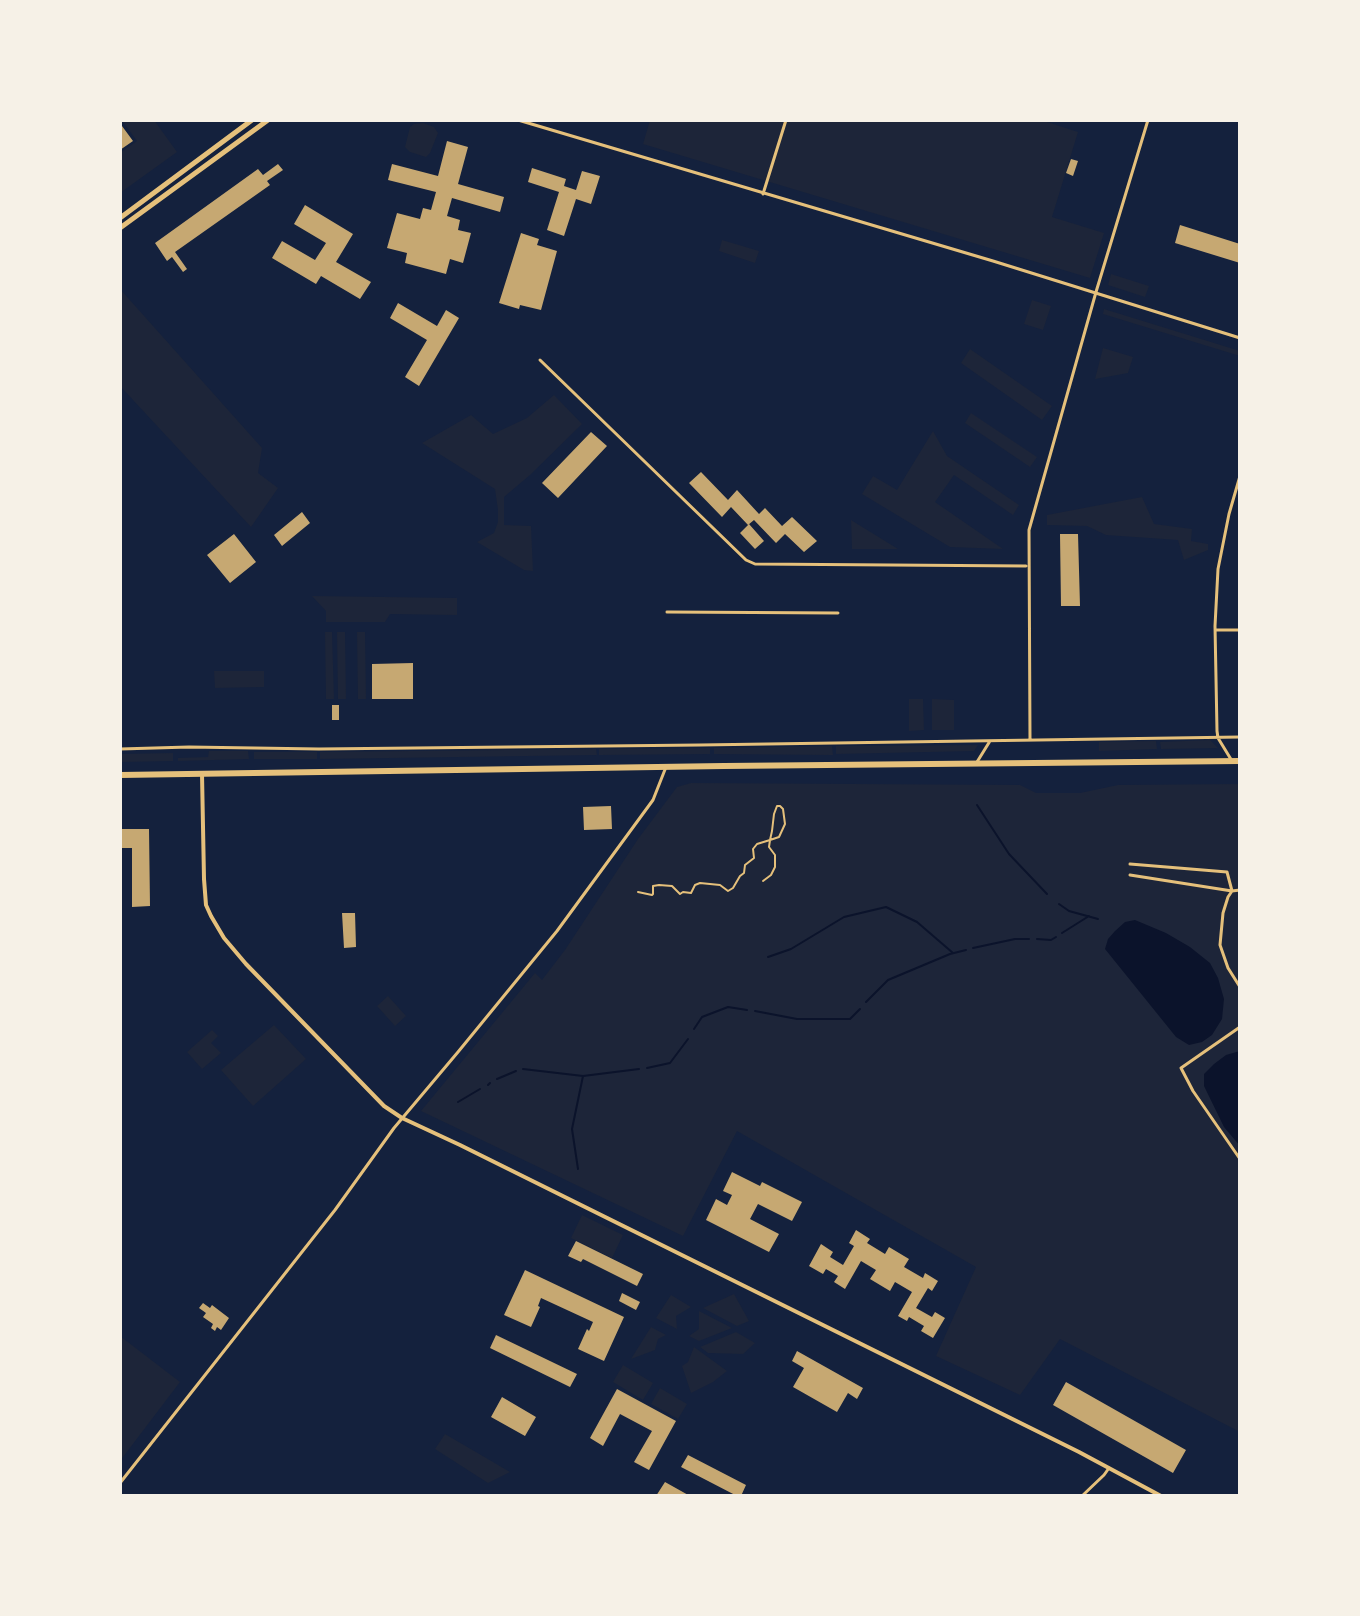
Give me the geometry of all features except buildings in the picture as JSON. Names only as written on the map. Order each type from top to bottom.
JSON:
[{"type":"highway","points":[[120,775],[1236,761]]},
{"type":"main road","points":[[120,218],[252,120]]},
{"type":"main road","points":[[120,228],[268,120]]},
{"type":"street","points":[[518,120],[1096,292],[1240,338]]},
{"type":"street","points":[[763,194],[786,120]]},
{"type":"street","points":[[1030,740],[1029,530],[1148,120]]},
{"type":"street","points":[[540,360],[746,560],[755,564],[1028,566]]},
{"type":"street","points":[[1236,761],[1218,738],[1216,630],[1218,569],[1240,476]]},
{"type":"street","points":[[667,612],[838,613]]},
{"type":"street","points":[[1216,630],[1240,630]]},
{"type":"street","points":[[120,749],[1240,737]]},
{"type":"street","points":[[976,763],[990,741]]},
{"type":"street","points":[[120,1483],[335,1210],[402,1118],[563,922],[653,800],[666,767]]},
{"type":"street","points":[[202,774],[204,879],[206,905],[211,916],[224,938],[274,994],[384,1106],[402,1118],[918,1371],[1161,1496]]},
{"type":"street","points":[[1130,864],[1227,872],[1232,891],[1223,913],[1220,945],[1228,968],[1240,987]]},
{"type":"street","points":[[1130,875],[1240,890]]},
{"type":"street","points":[[1240,1027],[1181,1068],[1193,1091],[1240,1159]]},
{"type":"street","points":[[1082,1496],[1109,1468]]},
{"type":"path","points":[[638,892],[652,895],[653,886],[659,885],[672,886],[678,893],[691,893],[700,883],[720,885],[728,891],[733,888],[744,873],[745,865],[754,858],[753,849],[757,844],[770,840],[779,837],[783,829],[783,809],[780,806],[774,814],[770,840],[769,847],[775,855],[775,867],[763,881]]},
{"type":"shaded area","points":[[120,120],[154,120],[177,152],[120,193],[120,153],[137,141],[123,122],[120,124]]},
{"type":"shaded area","points":[[650,120],[1041,120],[1078,132],[1052,217],[1104,233],[1090,278],[643,144]]},
{"type":"shaded area","points":[[423,123],[434,127],[438,133],[426,157],[405,147],[410,127]]},
{"type":"shaded area","points":[[722,240],[759,251],[755,263],[719,251]]},
{"type":"shaded area","points":[[1111,274],[1149,286],[1145,297],[1108,285]]},
{"type":"shaded area","points":[[120,289],[262,448],[258,473],[278,488],[251,527],[120,386]]},
{"type":"shaded area","points":[[1032,300],[1051,306],[1043,330],[1024,324]]},
{"type":"shaded area","points":[[1104,309],[1240,351],[1240,356],[1103,314]]},
{"type":"shaded area","points":[[1103,348],[1133,357],[1128,373],[1095,379]]},
{"type":"shaded area","points":[[970,349],[1052,406],[1042,420],[961,363]]},
{"type":"shaded area","points":[[554,395],[582,424],[504,497],[504,525],[531,526],[533,571],[524,570],[477,542],[494,533],[498,522],[495,489],[422,443],[471,415],[493,434],[527,418]]},
{"type":"shaded area","points":[[971,413],[1037,457],[1030,467],[965,423]]},
{"type":"shaded area","points":[[933,431],[947,456],[1019,505],[1013,515],[954,475],[935,502],[1003,549],[950,547],[862,494],[873,476],[897,490]]},
{"type":"shaded area","points":[[1142,497],[1154,524],[1192,529],[1191,541],[1208,544],[1208,550],[1184,560],[1178,540],[1106,535],[1087,526],[1047,525],[1047,515]]},
{"type":"shaded area","points":[[851,520],[898,549],[852,549]]},
{"type":"shaded area","points":[[312,596],[457,598],[457,615],[390,614],[385,622],[326,622],[326,611]]},
{"type":"shaded area","points":[[325,632],[332,632],[334,699],[326,699]]},
{"type":"shaded area","points":[[337,632],[345,632],[346,699],[338,699]]},
{"type":"shaded area","points":[[357,632],[365,632],[366,699],[358,699]]},
{"type":"shaded area","points":[[214,671],[264,671],[264,687],[215,688]]},
{"type":"shaded area","points":[[909,699],[923,699],[924,730],[909,731]]},
{"type":"shaded area","points":[[932,699],[954,700],[954,730],[932,730]]},
{"type":"shaded area","points":[[1210,740],[1218,748],[1161,749],[1160,742]]},
{"type":"shaded area","points":[[1156,741],[1157,749],[1099,751],[1099,742]]},
{"type":"shaded area","points":[[978,745],[974,751],[836,754],[836,746]]},
{"type":"shaded area","points":[[832,746],[833,755],[714,754],[714,748]]},
{"type":"shaded area","points":[[710,748],[710,754],[599,755],[599,749]]},
{"type":"shaded area","points":[[596,749],[597,755],[320,759],[320,752]]},
{"type":"shaded area","points":[[209,751],[248,751],[249,759],[178,761],[178,758],[208,757]]},
{"type":"shaded area","points":[[254,752],[317,752],[317,759],[254,759]]},
{"type":"shaded area","points":[[173,753],[173,761],[120,762],[120,754]]},
{"type":"shaded area","points":[[691,783],[1020,785],[1036,793],[1080,793],[1118,785],[1240,784],[1240,1432],[1060,1339],[1020,1395],[936,1356],[976,1267],[737,1131],[683,1236],[421,1111],[535,973],[542,980],[677,787]]},
{"type":"shaded area","points":[[1135,920],[1166,933],[1210,963],[1224,999],[1222,1019],[1212,1035],[1202,1042],[1189,1045],[1176,1037],[1105,949],[1115,931],[1125,922]]},
{"type":"shaded area","points":[[388,996],[406,1016],[395,1026],[377,1006]]},
{"type":"shaded area","points":[[274,1025],[306,1059],[253,1106],[221,1070]]},
{"type":"shaded area","points":[[212,1030],[218,1036],[211,1043],[221,1053],[202,1069],[187,1052]]},
{"type":"shaded area","points":[[1240,1051],[1240,1146],[1224,1127],[1204,1086],[1204,1074],[1226,1055]]},
{"type":"shaded area","points":[[582,1215],[623,1235],[612,1258],[571,1238]]},
{"type":"shaded area","points":[[734,1294],[749,1321],[737,1326],[703,1308]]},
{"type":"shaded area","points":[[671,1295],[691,1307],[676,1316],[677,1329],[656,1318]]},
{"type":"shaded area","points":[[699,1311],[732,1328],[699,1341],[689,1336],[699,1329]]},
{"type":"shaded area","points":[[651,1327],[666,1335],[658,1339],[655,1350],[631,1359]]},
{"type":"shaded area","points":[[736,1332],[755,1343],[743,1354],[708,1353],[700,1347]]},
{"type":"shaded area","points":[[120,1336],[180,1382],[120,1461]]},
{"type":"shaded area","points":[[694,1347],[727,1371],[691,1393],[682,1366],[688,1362]]},
{"type":"shaded area","points":[[623,1365],[653,1383],[643,1400],[613,1382]]},
{"type":"shaded area","points":[[660,1388],[687,1404],[678,1419],[651,1404]]},
{"type":"shaded area","points":[[445,1434],[510,1472],[488,1483],[435,1449]]},
{"type":"waterway","points":[[977,805],[1009,854],[1047,894]]},
{"type":"waterway","points":[[1059,904],[1069,911],[1098,919]]},
{"type":"waterway","points":[[768,957],[791,949],[844,917],[886,907],[917,922],[953,953]]},
{"type":"waterway","points":[[1062,933],[1089,916]]},
{"type":"waterway","points":[[1037,939],[1051,940],[1056,937]]},
{"type":"waterway","points":[[973,948],[1029,939]]},
{"type":"waterway","points":[[866,1002],[888,980],[966,950]]},
{"type":"waterway","points":[[694,1029],[702,1017],[728,1007],[747,1010]]},
{"type":"waterway","points":[[755,1011],[797,1019],[850,1019],[860,1009]]},
{"type":"waterway","points":[[647,1068],[670,1063],[688,1039]]},
{"type":"waterway","points":[[523,1069],[583,1076],[639,1069]]},
{"type":"waterway","points":[[497,1079],[516,1071]]},
{"type":"waterway","points":[[578,1169],[572,1129],[583,1076]]},
{"type":"waterway","points":[[458,1102],[480,1089]]}]
